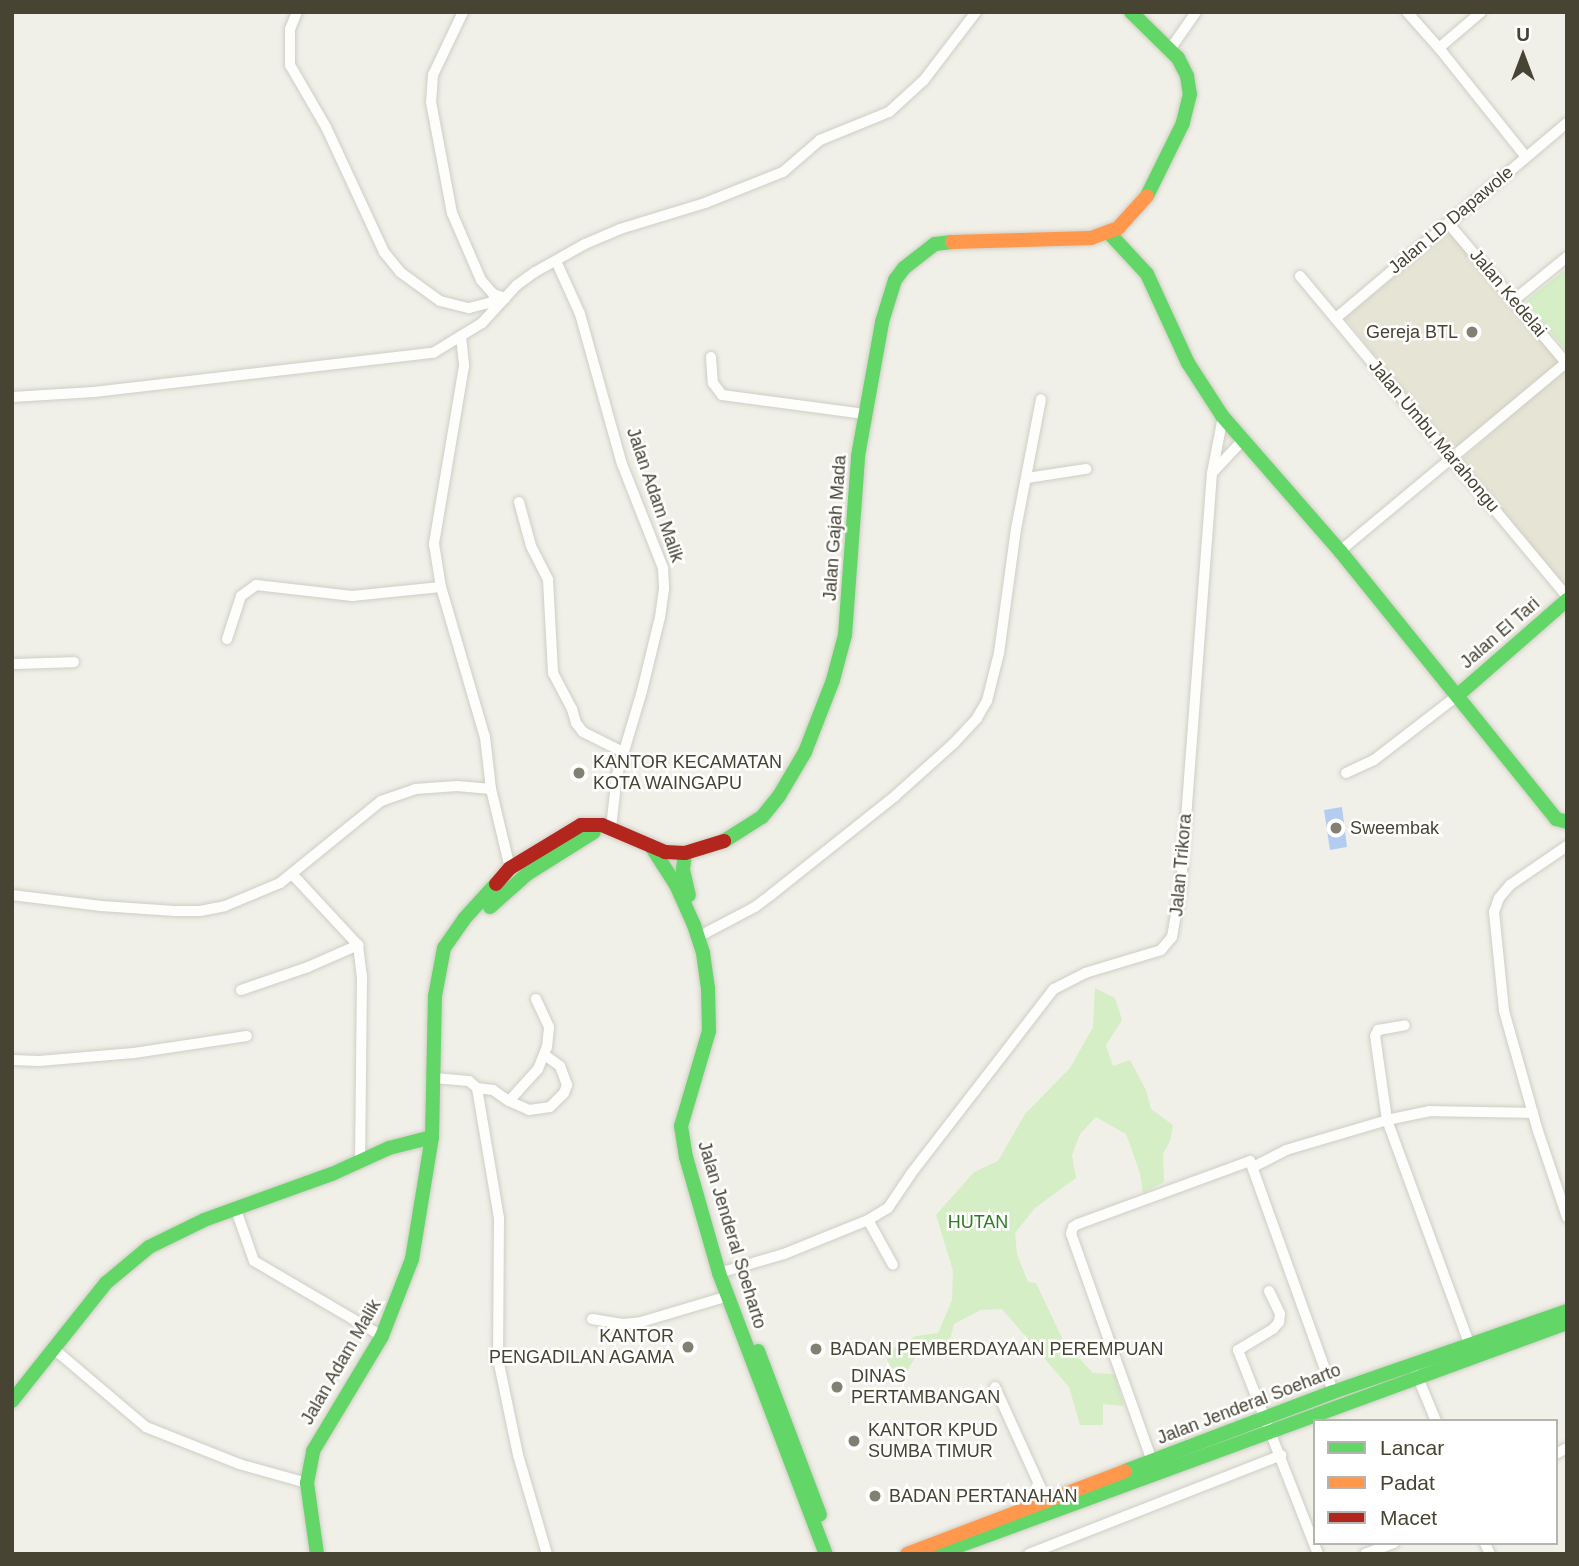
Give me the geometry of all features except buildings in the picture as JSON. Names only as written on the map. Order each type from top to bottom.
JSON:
[{"type":"main road","points":[[1131,12],[1171,48],[1187,76],[1189,94],[1187,113],[1143,204],[1125,223],[1109,233],[1147,274],[1188,363],[1223,417],[1340,551],[1556,819],[1567,821]]},
{"type":"main road","name":"Jalan Gajah Mada","points":[[607,827],[665,852],[685,853],[736,836],[762,817],[790,782],[805,752],[833,680],[845,635],[854,487],[865,414],[889,296],[904,268],[926,250],[948,242],[1091,238],[1109,233]]},
{"type":"main road","name":"Jalan El Tari","points":[[1458,695],[1567,598]]},
{"type":"main road","name":"Jalan Adam Malik","points":[[317,1554],[307,1483],[313,1451],[382,1336],[412,1259],[432,1137],[435,996],[444,948],[464,919],[510,868],[581,825],[607,827]]},
{"type":"main road","name":"Jalan Adam Malik","points":[[434,1072],[446,980],[452,954],[464,934],[527,874],[607,827]]},
{"type":"main road","name":"Jalan Jenderal Soeharto","points":[[651,846],[676,885],[702,935]]},
{"type":"main road","name":"Jalan Jenderal Soeharto","points":[[685,853],[682,870],[702,935],[709,997],[709,1031],[684,1113],[682,1138],[724,1273],[826,1554]]},
{"type":"main road","points":[[12,1401],[106,1283],[134,1257],[194,1225],[389,1148],[432,1137]]},
{"type":"main road","name":"Jalan Jenderal Soeharto","points":[[724,1273],[728,1296],[835,1554]]},
{"type":"main road","name":"Jalan Jenderal Soeharto","points":[[907,1554],[1049,1505],[1414,1370],[1469,1343],[1567,1311]]},
{"type":"main road","name":"Jalan Jenderal Soeharto","points":[[937,1554],[1152,1461],[1269,1424],[1333,1392],[1567,1323]]},
{"type":"street","points":[[297,12],[290,30],[290,65],[337,150],[384,252],[400,272],[440,301],[469,308],[503,297]]},
{"type":"street","points":[[463,12],[433,75],[431,102],[452,213],[481,280],[487,289],[503,297]]},
{"type":"street","points":[[12,397],[94,393],[361,360],[433,354],[482,323],[516,285],[606,234],[705,203],[783,172],[820,140],[889,112],[923,80],[976,12]]},
{"type":"street","points":[[1171,48],[1195,12]]},
{"type":"street","points":[[1407,12],[1526,157]]},
{"type":"street","points":[[1439,48],[1481,12]]},
{"type":"street","name":"Jalan LD Dapawole","points":[[1336,318],[1567,123]]},
{"type":"street","name":"Jalan Kedelai","points":[[1448,223],[1566,363]]},
{"type":"street","points":[[1514,300],[1567,257]]},
{"type":"street","name":"Jalan Adam Malik","points":[[556,261],[580,314],[622,464],[663,568],[664,589],[660,617],[642,691],[623,752],[607,827]]},
{"type":"street","name":"Jalan Umbu Marahongu","points":[[1300,276],[1567,598]]},
{"type":"street","points":[[461,336],[464,366],[434,544],[441,587],[485,737],[491,789],[510,868]]},
{"type":"street","points":[[711,357],[713,383],[722,395],[865,414]]},
{"type":"street","points":[[1340,551],[1454,460],[1566,363]]},
{"type":"street","points":[[702,935],[772,894],[895,796],[954,743],[977,718],[987,701],[999,653],[1014,538],[1041,399]]},
{"type":"street","name":"Jalan Trikora","points":[[724,1273],[868,1220],[888,1208],[910,1175],[1054,989],[1086,973],[1161,950],[1172,937],[1178,911],[1189,819],[1212,472],[1223,417]]},
{"type":"street","points":[[1212,472],[1242,440]]},
{"type":"street","points":[[1027,478],[1086,469]]},
{"type":"street","points":[[519,502],[531,546],[548,580],[553,673],[567,696],[576,723],[583,732],[623,752]]},
{"type":"street","points":[[227,639],[241,596],[256,586],[352,596],[441,587]]},
{"type":"street","points":[[12,664],[74,662]]},
{"type":"street","points":[[1346,773],[1374,760],[1458,695]]},
{"type":"street","points":[[12,895],[101,906],[200,911],[268,891],[293,874],[381,801],[415,789],[457,786],[491,789]]},
{"type":"street","points":[[1567,846],[1510,885],[1499,898],[1494,912],[1504,1011],[1567,1217]]},
{"type":"street","points":[[293,874],[358,945],[362,976],[360,1161]]},
{"type":"street","points":[[241,990],[308,967],[358,945]]},
{"type":"street","points":[[509,1101],[538,1069],[545,1055],[549,1027],[536,999]]},
{"type":"street","points":[[1405,1025],[1378,1030],[1375,1036],[1387,1119],[1469,1343]]},
{"type":"street","points":[[12,1060],[39,1061],[134,1053],[247,1036]]},
{"type":"street","points":[[434,1072],[469,1081],[477,1088],[493,1090],[509,1101],[539,1110],[550,1107],[564,1093],[567,1085],[560,1066],[545,1055]]},
{"type":"street","points":[[477,1088],[499,1218],[498,1359],[518,1455],[547,1554]]},
{"type":"street","points":[[1253,1167],[1293,1147],[1387,1119],[1430,1111],[1533,1113]]},
{"type":"street","points":[[1152,1461],[1072,1234],[1073,1227],[1248,1161],[1253,1167],[1333,1392]]},
{"type":"street","points":[[236,1210],[254,1261],[382,1336]]},
{"type":"street","points":[[868,1220],[893,1265]]},
{"type":"street","points":[[1269,1291],[1280,1314],[1279,1322],[1273,1329],[1238,1350],[1313,1541]]},
{"type":"street","points":[[592,1319],[622,1324],[641,1322],[728,1296]]},
{"type":"street","points":[[54,1349],[146,1427],[239,1464],[307,1483]]},
{"type":"street","points":[[1414,1370],[1435,1419]]},
{"type":"street","points":[[995,1387],[1049,1505]]},
{"type":"street","points":[[1029,1554],[1281,1455]]},
{"type":"street","points":[[1366,1554],[1389,1545]]},
{"type":"shaded area","points":[[1453,233],[1559,361],[1559,365],[1453,452],[1345,318],[1445,234]]},
{"type":"shaded area","points":[[1561,371],[1567,371],[1567,590],[1462,459]]},
{"type":"green space","points":[[1567,268],[1567,352],[1526,301]]},
{"type":"green space","name":"HUTAN","points":[[1095,988],[1115,998],[1122,1020],[1106,1045],[1113,1066],[1130,1060],[1146,1090],[1151,1109],[1173,1125],[1170,1141],[1163,1154],[1164,1182],[1143,1193],[1140,1173],[1126,1134],[1096,1117],[1080,1134],[1072,1155],[1076,1178],[1035,1208],[1015,1233],[1017,1254],[1028,1282],[1036,1283],[1064,1342],[1093,1373],[1115,1374],[1124,1406],[1103,1404],[1103,1425],[1080,1425],[1069,1387],[1002,1309],[981,1310],[954,1324],[949,1343],[920,1348],[908,1370],[891,1368],[884,1353],[916,1336],[938,1333],[952,1300],[953,1271],[936,1215],[974,1172],[998,1161],[1025,1114],[1070,1068],[1093,1027]]},
{"type":"water","name":"Sweembak","points":[[1342,807],[1347,847],[1330,850],[1324,810]]},
{"type":"traffic: fast","points":[[1131,12],[1178,58],[1187,76],[1190,94],[1183,123],[1147,196]]},
{"type":"traffic: fast","points":[[1109,233],[1147,274],[1188,363],[1223,417],[1340,551],[1556,819],[1567,822]]},
{"type":"traffic: fast","points":[[724,841],[762,817],[779,796],[805,752],[833,680],[845,635],[858,456],[882,322],[895,280],[904,268],[935,244],[952,242]]},
{"type":"traffic: fast","points":[[1458,695],[1567,600]]},
{"type":"traffic: fast","points":[[490,907],[527,874],[594,832]]},
{"type":"traffic: fast","points":[[651,846],[676,885],[694,925],[703,953],[708,988],[709,1031],[681,1126],[686,1157],[719,1273],[826,1554]]},
{"type":"traffic: fast","points":[[685,853],[683,870],[689,895]]},
{"type":"traffic: fast","points":[[317,1554],[307,1483],[313,1451],[382,1336],[412,1259],[432,1137],[435,996],[444,948],[464,919],[496,884]]},
{"type":"traffic: fast","points":[[12,1401],[106,1283],[149,1247],[204,1220],[332,1174],[389,1148],[432,1137]]},
{"type":"traffic: fast","points":[[1125,1471],[1333,1392],[1567,1311]]},
{"type":"traffic: fast","points":[[937,1554],[1567,1323]]},
{"type":"traffic: fast","points":[[758,1351],[820,1515]]},
{"type":"traffic: slow","points":[[952,242],[1091,238],[1118,228],[1147,196]]},
{"type":"traffic: slow","points":[[907,1554],[1125,1471]]},
{"type":"traffic: jam","points":[[496,884],[510,868],[581,825],[602,825],[665,852],[685,853],[724,841]]},
{"type":"place","name":"Gereja BTL","points":[[1472,332]]},
{"type":"place","name":"KANTOR KECAMATAN KOTA WAINGAPU","points":[[579,773]]},
{"type":"place","name":"Sweembak","points":[[1336,828]]},
{"type":"place","name":"KANTOR PENGADILAN AGAMA","points":[[688,1347]]},
{"type":"place","name":"BADAN PEMBERDAYAAN PEREMPUAN","points":[[816,1349]]},
{"type":"place","name":"DINAS PERTAMBANGAN","points":[[837,1387]]},
{"type":"place","name":"KANTOR KPUD SUMBA TIMUR","points":[[854,1441]]},
{"type":"place","name":"BADAN PERTANAHAN","points":[[875,1496]]}]
